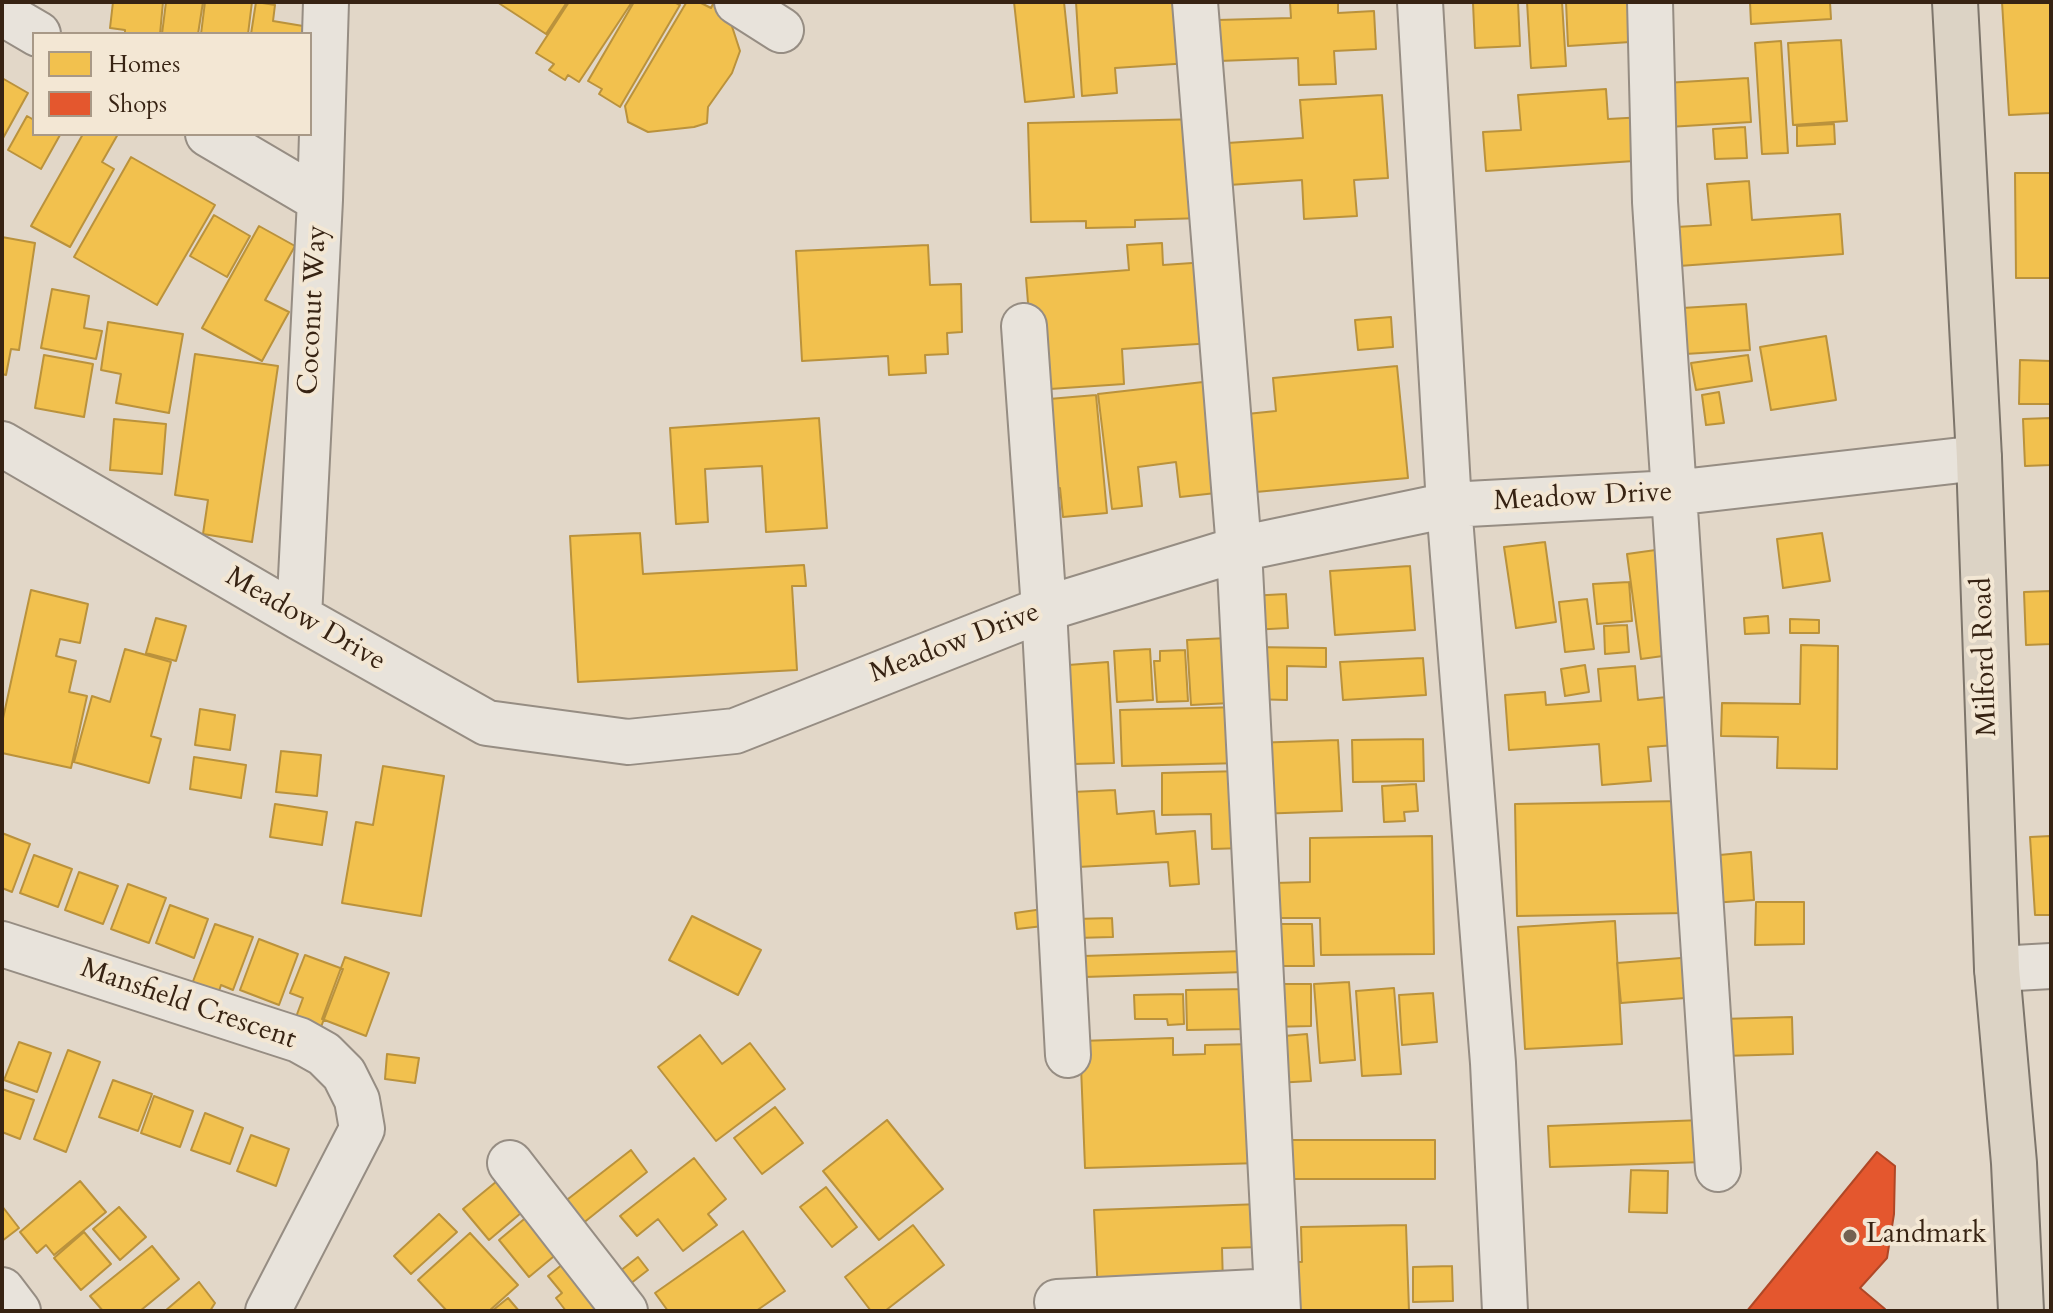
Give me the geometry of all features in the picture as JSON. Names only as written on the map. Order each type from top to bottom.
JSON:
[{"type":"main road","name":"Milford Road","points":[[1955,2],[1979,458],[1997,969],[2014,1163],[2021,1311]]},
{"type":"street","name":"Coconut Way","points":[[299,617],[320,200],[326,2]]},
{"type":"street","points":[[737,2],[781,30]]},
{"type":"street","points":[[1053,1308],[1278,1301],[1239,549],[1195,2]]},
{"type":"street","points":[[1420,2],[1449,505],[1493,1063],[1505,1311]]},
{"type":"street","points":[[1650,2],[1655,202],[1718,1169]]},
{"type":"street","points":[[2,13],[35,32]]},
{"type":"street","points":[[211,136],[320,200]]},
{"type":"street","points":[[1024,326],[1044,609],[1068,1055]]},
{"type":"street","name":"Meadow Drive","points":[[2,444],[487,723],[628,742],[735,731],[1044,609],[1239,549],[1449,505],[1673,493],[1979,458]]},
{"type":"street","name":"Mansfield Crescent","points":[[2,944],[299,1040],[324,1054],[344,1074],[357,1100],[362,1129],[268,1311]]},
{"type":"street","points":[[1997,969],[2051,966]]},
{"type":"street","points":[[510,1163],[625,1311]]},
{"type":"street","points":[[2,1290],[18,1311]]},
{"type":"building: Homes","points":[[113,2],[163,2],[160,32],[125,32],[110,28]]},
{"type":"building: Homes","points":[[166,2],[203,2],[198,32],[162,32]]},
{"type":"building: Homes","points":[[205,2],[252,2],[248,32],[201,32]]},
{"type":"building: Homes","points":[[256,2],[275,5],[273,21],[303,26],[302,32],[251,32]]},
{"type":"building: Homes","points":[[497,2],[567,2],[546,34]]},
{"type":"building: Homes","points":[[569,2],[632,2],[579,82],[568,75],[565,80],[549,70],[554,64],[536,53]]},
{"type":"building: Homes","points":[[634,2],[674,2],[680,5],[620,107],[599,94],[602,89],[588,81]]},
{"type":"building: Homes","points":[[699,2],[727,11],[740,51],[732,73],[708,107],[707,123],[648,132],[628,122],[625,106],[686,3]]},
{"type":"building: Homes","points":[[1014,2],[1064,2],[1074,97],[1025,102]]},
{"type":"building: Homes","points":[[1076,2],[1186,2],[1190,63],[1115,68],[1117,93],[1082,96]]},
{"type":"building: Homes","points":[[1290,2],[1338,2],[1338,13],[1374,11],[1376,49],[1334,51],[1336,84],[1299,85],[1298,58],[1219,61],[1217,20],[1291,18]]},
{"type":"building: Homes","points":[[1518,2],[1520,46],[1475,48],[1473,3]]},
{"type":"building: Homes","points":[[1527,2],[1562,2],[1566,66],[1531,68]]},
{"type":"building: Homes","points":[[1566,2],[1644,2],[1646,41],[1568,46]]},
{"type":"building: Homes","points":[[1750,2],[1830,2],[1831,19],[1751,24]]},
{"type":"building: Homes","points":[[2002,2],[2051,2],[2051,113],[2009,115]]},
{"type":"building: Homes","points":[[1841,40],[1847,121],[1793,125],[1788,43]]},
{"type":"building: Homes","points":[[1781,41],[1788,153],[1762,154],[1755,43]]},
{"type":"building: Homes","points":[[2,78],[28,93],[2,140]]},
{"type":"building: Homes","points":[[1748,78],[1751,122],[1668,127],[1665,83]]},
{"type":"building: Homes","points":[[1606,89],[1608,119],[1645,117],[1649,160],[1486,171],[1483,132],[1521,130],[1518,95]]},
{"type":"building: Homes","points":[[1382,95],[1388,178],[1354,180],[1357,216],[1304,219],[1302,180],[1229,185],[1227,143],[1303,138],[1300,100]]},
{"type":"building: Homes","points":[[27,116],[32,119],[32,136],[59,136],[41,169],[8,150]]},
{"type":"building: Homes","points":[[1202,119],[1204,218],[1135,220],[1135,227],[1086,228],[1086,221],[1031,222],[1028,123]]},
{"type":"building: Homes","points":[[1834,124],[1835,144],[1797,146],[1797,126]]},
{"type":"building: Homes","points":[[1745,127],[1747,158],[1715,159],[1713,129]]},
{"type":"building: Homes","points":[[82,136],[117,136],[102,162],[114,169],[70,247],[31,226]]},
{"type":"building: Homes","points":[[131,157],[215,205],[157,305],[74,257]]},
{"type":"building: Homes","points":[[2015,173],[2051,173],[2051,278],[2016,278]]},
{"type":"building: Homes","points":[[1749,181],[1752,220],[1840,214],[1843,254],[1679,266],[1676,227],[1711,225],[1707,184]]},
{"type":"building: Homes","points":[[214,215],[250,236],[227,277],[190,256]]},
{"type":"building: Homes","points":[[259,226],[295,246],[265,300],[289,312],[262,361],[202,328]]},
{"type":"building: Homes","points":[[2,237],[35,243],[19,350],[11,349],[6,375],[2,374]]},
{"type":"building: Homes","points":[[1162,243],[1163,265],[1207,262],[1213,343],[1122,349],[1124,384],[1035,390],[1026,278],[1129,270],[1127,245]]},
{"type":"building: Homes","points":[[928,245],[930,285],[961,284],[962,332],[947,333],[948,354],[925,355],[926,373],[889,375],[888,356],[802,361],[796,251]]},
{"type":"building: Homes","points":[[52,289],[89,296],[84,328],[102,331],[96,359],[41,348]]},
{"type":"building: Homes","points":[[1746,304],[1750,350],[1685,354],[1682,308]]},
{"type":"building: Homes","points":[[1391,317],[1393,347],[1358,350],[1355,320]]},
{"type":"building: Homes","points":[[108,322],[183,334],[169,413],[116,403],[121,374],[101,370]]},
{"type":"building: Homes","points":[[1826,336],[1836,400],[1771,410],[1760,347]]},
{"type":"building: Homes","points":[[195,354],[278,366],[252,542],[203,534],[208,500],[175,495]]},
{"type":"building: Homes","points":[[44,355],[93,364],[84,417],[35,408]]},
{"type":"building: Homes","points":[[1748,355],[1752,381],[1696,390],[1691,363]]},
{"type":"building: Homes","points":[[2020,360],[2051,361],[2051,404],[2019,404]]},
{"type":"building: Homes","points":[[1397,366],[1408,478],[1245,493],[1237,415],[1276,411],[1273,378]]},
{"type":"building: Homes","points":[[1212,381],[1225,492],[1180,497],[1176,462],[1138,467],[1142,506],[1112,509],[1098,394]]},
{"type":"building: Homes","points":[[1719,392],[1724,423],[1706,425],[1702,395]]},
{"type":"building: Homes","points":[[1096,395],[1107,513],[1063,517],[1060,488],[1040,490],[1049,399]]},
{"type":"building: Homes","points":[[819,418],[827,528],[766,532],[762,466],[705,469],[708,522],[676,524],[670,428]]},
{"type":"building: Homes","points":[[2051,418],[2051,465],[2025,466],[2023,419]]},
{"type":"building: Homes","points":[[114,419],[166,424],[162,474],[110,470]]},
{"type":"building: Homes","points":[[640,533],[643,574],[804,565],[806,586],[792,586],[797,670],[578,682],[570,536]]},
{"type":"building: Homes","points":[[1822,533],[1830,581],[1783,588],[1777,539]]},
{"type":"building: Homes","points":[[1545,542],[1556,622],[1516,628],[1504,547]]},
{"type":"building: Homes","points":[[1670,548],[1685,653],[1641,659],[1627,554]]},
{"type":"building: Homes","points":[[1410,566],[1415,630],[1335,635],[1330,571]]},
{"type":"building: Homes","points":[[1629,582],[1632,621],[1597,624],[1593,584]]},
{"type":"building: Homes","points":[[31,590],[88,604],[80,643],[60,639],[56,656],[76,661],[69,692],[87,696],[71,768],[2,753],[2,723]]},
{"type":"building: Homes","points":[[2051,591],[2051,644],[2026,645],[2024,592]]},
{"type":"building: Homes","points":[[1286,594],[1288,628],[1251,630],[1249,596]]},
{"type":"building: Homes","points":[[1587,599],[1594,649],[1565,652],[1559,602]]},
{"type":"building: Homes","points":[[1768,616],[1769,633],[1745,634],[1744,618]]},
{"type":"building: Homes","points":[[156,618],[186,626],[176,661],[146,653]]},
{"type":"building: Homes","points":[[1790,619],[1819,620],[1819,633],[1790,633]]},
{"type":"building: Homes","points":[[1627,625],[1629,652],[1605,654],[1604,626]]},
{"type":"building: Homes","points":[[1228,638],[1231,703],[1191,705],[1187,640]]},
{"type":"building: Homes","points":[[1801,645],[1838,646],[1837,769],[1777,768],[1778,737],[1721,736],[1722,703],[1800,704]]},
{"type":"building: Homes","points":[[1250,647],[1326,648],[1326,667],[1287,666],[1287,700],[1250,699]]},
{"type":"building: Homes","points":[[125,649],[171,662],[151,736],[161,739],[149,783],[74,762],[92,696],[110,702]]},
{"type":"building: Homes","points":[[1150,649],[1153,700],[1117,702],[1114,651]]},
{"type":"building: Homes","points":[[1185,650],[1188,701],[1157,702],[1154,661],[1160,661],[1160,651]]},
{"type":"building: Homes","points":[[1423,658],[1426,695],[1343,700],[1340,662]]},
{"type":"building: Homes","points":[[1108,662],[1114,763],[1073,764],[1068,665]]},
{"type":"building: Homes","points":[[1585,665],[1589,692],[1565,696],[1561,669]]},
{"type":"building: Homes","points":[[1635,666],[1638,700],[1686,695],[1690,744],[1648,747],[1651,781],[1602,785],[1599,744],[1509,750],[1505,695],[1545,692],[1546,705],[1601,701],[1598,669]]},
{"type":"building: Homes","points":[[1240,707],[1242,763],[1122,766],[1120,710]]},
{"type":"building: Homes","points":[[200,709],[235,715],[230,750],[195,745]]},
{"type":"building: Homes","points":[[1423,739],[1424,781],[1353,782],[1352,740]]},
{"type":"building: Homes","points":[[1338,740],[1342,811],[1256,814],[1253,743]]},
{"type":"building: Homes","points":[[281,751],[321,755],[317,796],[276,792]]},
{"type":"building: Homes","points":[[194,757],[246,765],[241,798],[190,789]]},
{"type":"building: Homes","points":[[383,766],[444,776],[421,916],[342,903],[356,822],[373,825]]},
{"type":"building: Homes","points":[[1242,771],[1244,848],[1212,849],[1211,814],[1162,815],[1162,773]]},
{"type":"building: Homes","points":[[1416,784],[1418,811],[1404,812],[1405,821],[1384,822],[1382,786]]},
{"type":"building: Homes","points":[[1115,790],[1117,814],[1154,811],[1156,834],[1195,831],[1199,884],[1170,886],[1168,862],[1078,867],[1072,792]]},
{"type":"building: Homes","points":[[1683,801],[1686,913],[1517,916],[1515,804]]},
{"type":"building: Homes","points":[[275,804],[327,812],[322,845],[270,837]]},
{"type":"building: Homes","points":[[2,833],[30,844],[12,892],[2,888]]},
{"type":"building: Homes","points":[[1432,836],[1434,954],[1321,955],[1320,918],[1274,918],[1274,883],[1310,882],[1310,838]]},
{"type":"building: Homes","points":[[2051,836],[2051,915],[2035,915],[2030,837]]},
{"type":"building: Homes","points":[[1751,852],[1754,900],[1712,903],[1709,856]]},
{"type":"building: Homes","points":[[34,855],[72,869],[58,907],[20,893]]},
{"type":"building: Homes","points":[[79,872],[118,886],[103,924],[65,910]]},
{"type":"building: Homes","points":[[128,884],[166,898],[149,943],[111,929]]},
{"type":"building: Homes","points":[[1756,902],[1804,902],[1804,944],[1755,945]]},
{"type":"building: Homes","points":[[170,905],[208,919],[194,958],[156,943]]},
{"type":"building: Homes","points":[[1050,908],[1052,925],[1017,929],[1015,913]]},
{"type":"building: Homes","points":[[692,916],[761,950],[738,995],[669,960]]},
{"type":"building: Homes","points":[[1112,918],[1113,937],[1075,938],[1075,919]]},
{"type":"building: Homes","points":[[1615,921],[1622,1044],[1525,1049],[1518,927]]},
{"type":"building: Homes","points":[[215,924],[253,937],[233,990],[221,985],[218,994],[192,984]]},
{"type":"building: Homes","points":[[1267,924],[1312,924],[1314,966],[1269,966]]},
{"type":"building: Homes","points":[[259,939],[298,954],[279,1005],[240,990]]},
{"type":"building: Homes","points":[[1244,951],[1245,972],[1084,977],[1083,956]]},
{"type":"building: Homes","points":[[305,955],[343,969],[321,1027],[296,1017],[303,998],[290,993]]},
{"type":"building: Homes","points":[[345,957],[389,973],[366,1036],[322,1019]]},
{"type":"building: Homes","points":[[1694,957],[1698,997],[1621,1003],[1617,963]]},
{"type":"building: Homes","points":[[1349,982],[1355,1060],[1320,1063],[1314,984]]},
{"type":"building: Homes","points":[[1269,984],[1311,984],[1311,1026],[1270,1027]]},
{"type":"building: Homes","points":[[1394,988],[1401,1074],[1362,1076],[1356,991]]},
{"type":"building: Homes","points":[[1248,989],[1249,1029],[1187,1030],[1186,990]]},
{"type":"building: Homes","points":[[1433,993],[1437,1042],[1402,1045],[1399,995]]},
{"type":"building: Homes","points":[[1183,994],[1184,1024],[1168,1025],[1167,1019],[1135,1019],[1134,995]]},
{"type":"building: Homes","points":[[1792,1017],[1793,1054],[1722,1056],[1721,1019]]},
{"type":"building: Homes","points":[[1307,1034],[1311,1081],[1275,1083],[1272,1037]]},
{"type":"building: Homes","points":[[700,1035],[722,1064],[750,1043],[785,1089],[716,1141],[658,1067]]},
{"type":"building: Homes","points":[[1173,1038],[1173,1055],[1205,1054],[1205,1045],[1256,1044],[1260,1163],[1085,1168],[1080,1041]]},
{"type":"building: Homes","points":[[19,1042],[51,1053],[37,1092],[4,1080]]},
{"type":"building: Homes","points":[[68,1050],[100,1062],[66,1152],[34,1139]]},
{"type":"building: Homes","points":[[387,1054],[419,1058],[415,1083],[385,1079]]},
{"type":"building: Homes","points":[[113,1080],[152,1094],[138,1131],[99,1117]]},
{"type":"building: Homes","points":[[2,1089],[34,1100],[20,1139],[2,1132]]},
{"type":"building: Homes","points":[[154,1096],[193,1111],[180,1147],[141,1133]]},
{"type":"building: Homes","points":[[775,1107],[803,1143],[762,1174],[734,1138]]},
{"type":"building: Homes","points":[[205,1113],[243,1128],[230,1164],[191,1150]]},
{"type":"building: Homes","points":[[887,1120],[943,1189],[879,1240],[823,1171]]},
{"type":"building: Homes","points":[[1702,1120],[1704,1162],[1550,1167],[1548,1126]]},
{"type":"building: Homes","points":[[251,1135],[289,1149],[276,1186],[237,1171]]},
{"type":"building: Homes","points":[[1285,1140],[1435,1140],[1435,1179],[1285,1179]]},
{"type":"building: Homes","points":[[631,1150],[647,1172],[577,1228],[559,1206]]},
{"type":"building: Homes","points":[[694,1158],[726,1199],[708,1214],[717,1225],[683,1251],[658,1219],[637,1236],[620,1216]]},
{"type":"building: Homes","points":[[1631,1170],[1668,1171],[1667,1213],[1629,1212]]},
{"type":"building: Homes","points":[[508,1172],[534,1202],[489,1240],[463,1209]]},
{"type":"building: Homes","points":[[80,1181],[106,1212],[54,1255],[46,1245],[37,1253],[20,1232]]},
{"type":"building: Homes","points":[[826,1187],[857,1227],[832,1247],[800,1207]]},
{"type":"building: Homes","points":[[1261,1204],[1262,1247],[1222,1248],[1223,1285],[1098,1294],[1094,1210]]},
{"type":"building: Homes","points":[[2,1206],[19,1228],[2,1241]]},
{"type":"building: Homes","points":[[119,1207],[146,1237],[120,1260],[93,1229]]},
{"type":"building: Homes","points":[[535,1210],[565,1247],[529,1277],[499,1240]]},
{"type":"building: Homes","points":[[439,1214],[457,1232],[411,1274],[394,1256]]},
{"type":"building: Homes","points":[[913,1225],[944,1265],[885,1311],[871,1311],[845,1277]]},
{"type":"building: Homes","points":[[1406,1225],[1409,1311],[1281,1311],[1280,1262],[1302,1262],[1301,1227]]},
{"type":"building: Homes","points":[[743,1231],[785,1291],[756,1311],[668,1311],[655,1293]]},
{"type":"building: Homes","points":[[84,1232],[111,1264],[81,1290],[54,1258]]},
{"type":"building: Homes","points":[[470,1233],[518,1285],[489,1311],[447,1311],[418,1280]]},
{"type":"building: Homes","points":[[152,1246],[179,1279],[140,1311],[103,1311],[90,1296]]},
{"type":"building: Homes","points":[[638,1257],[648,1270],[630,1284],[620,1271]]},
{"type":"building: Homes","points":[[569,1259],[612,1311],[566,1311],[556,1298],[562,1293],[548,1276]]},
{"type":"building: Homes","points":[[1452,1266],[1453,1301],[1413,1302],[1413,1267]]},
{"type":"building: Homes","points":[[199,1282],[215,1303],[210,1311],[165,1311]]},
{"type":"building: Homes","points":[[508,1298],[519,1311],[492,1311]]},
{"type":"building: Shops","name":"Landmark","points":[[1877,1152],[1895,1166],[1894,1214],[1887,1258],[1860,1288],[1885,1309],[1747,1311]]},
{"type":"place","name":"Landmark","points":[[1850,1236]]}]
